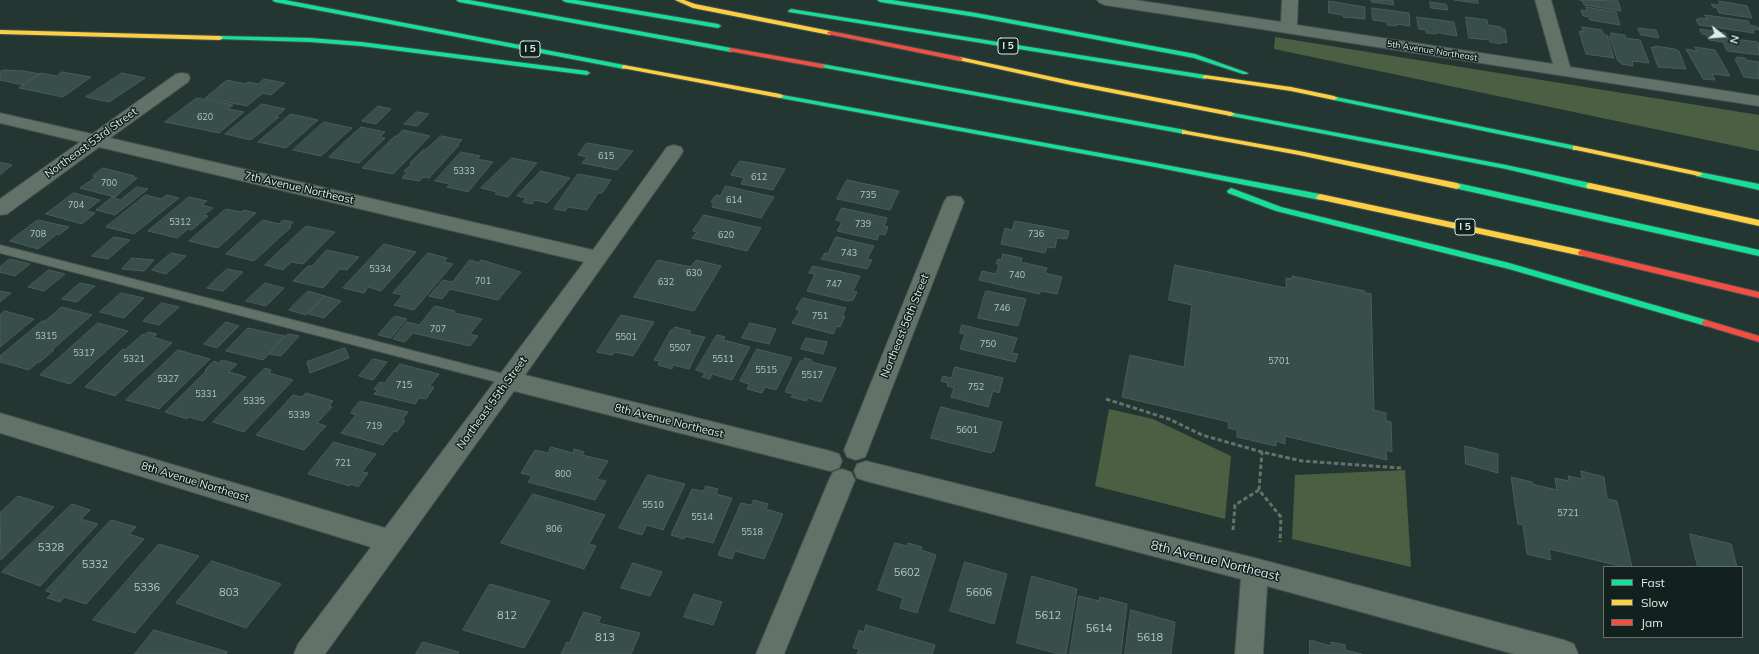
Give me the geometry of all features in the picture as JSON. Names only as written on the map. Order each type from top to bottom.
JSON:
[{"type":"highway","name":"I 5","points":[[275,0],[785,97],[1170,168],[1451,224],[1759,295]]},
{"type":"highway","points":[[459,0],[1299,153],[1516,198],[1759,253]]},
{"type":"highway","points":[[565,0],[730,28]]},
{"type":"highway","points":[[678,0],[693,6],[1018,70],[1071,83],[1459,158],[1759,223]]},
{"type":"highway","points":[[880,0],[976,15],[1195,56],[1291,89]]},
{"type":"highway","name":"I 5","points":[[779,9],[1183,74],[1291,89],[1407,112],[1759,187]]},
{"type":"highway","points":[[0,32],[310,40],[386,47],[595,74]]},
{"type":"highway","points":[[926,62],[1020,78],[1071,83]]},
{"type":"highway","points":[[642,80],[785,97]]},
{"type":"highway","points":[[1170,168],[1279,209],[1509,266],[1759,339]]},
{"type":"street","name":"5th Avenue Northeast","points":[[1105,0],[1759,101]]},
{"type":"street","points":[[1289,28],[1290,0]]},
{"type":"street","points":[[1543,0],[1563,71]]},
{"type":"street","name":"Northeast 53rd Street","points":[[0,209],[182,78]]},
{"type":"street","name":"7th Avenue Northeast","points":[[0,118],[598,258]]},
{"type":"street","name":"Northeast 55th Street","points":[[308,654],[598,258],[674,151]]},
{"type":"street","name":"Northeast 56th Street","points":[[861,460],[954,202]]},
{"type":"street","name":"8th Avenue Northeast","points":[[508,380],[836,470],[835,453],[845,448],[861,460],[1254,570],[1564,654]]},
{"type":"street","name":"8th Avenue Northeast","points":[[0,423],[390,541]]},
{"type":"street","points":[[770,654],[836,470]]},
{"type":"street","points":[[1249,654],[1254,570]]},
{"type":"lane","points":[[0,248],[508,380]]},
{"type":"path","points":[[1106,399],[1155,414],[1209,438],[1262,452],[1308,462],[1401,468]]},
{"type":"path","points":[[1262,452],[1259,490],[1281,517],[1280,542]]},
{"type":"path","points":[[1233,530],[1236,505],[1259,490]]},
{"type":"green space","points":[[1275,37],[1759,115],[1759,151],[1274,49]]},
{"type":"green space","points":[[1109,409],[1153,419],[1231,456],[1225,519],[1095,486]]},
{"type":"green space","points":[[1405,470],[1411,567],[1292,539],[1295,475]]},
{"type":"building","points":[[1371,0],[1393,0],[1394,5],[1372,2]]},
{"type":"building","points":[[1455,0],[1478,0],[1478,3]]},
{"type":"building","points":[[1580,0],[1618,1],[1621,11],[1584,5]]},
{"type":"building","points":[[1329,1],[1365,7],[1365,19],[1343,17],[1343,15],[1329,13]]},
{"type":"building","points":[[1719,1],[1747,6],[1752,18],[1719,13],[1717,8],[1713,7],[1711,4],[1720,5]]},
{"type":"building","points":[[1430,2],[1446,4],[1448,10],[1431,8]]},
{"type":"building","points":[[1586,7],[1616,12],[1620,25],[1590,20],[1589,17],[1583,16],[1581,10],[1587,11]]},
{"type":"building","points":[[1372,8],[1409,13],[1410,26],[1396,24],[1397,26],[1387,25],[1387,22],[1373,20]]},
{"type":"building","points":[[1705,15],[1748,21],[1750,25],[1758,27],[1759,30],[1753,29],[1754,33],[1699,25],[1696,20],[1700,18],[1707,19]]},
{"type":"building","points":[[1417,17],[1454,22],[1457,36],[1438,32],[1436,32],[1437,34],[1426,33],[1426,30],[1419,29]]},
{"type":"building","points":[[1466,17],[1487,20],[1488,25],[1505,29],[1507,43],[1500,42],[1501,44],[1490,42],[1490,40],[1469,38]]},
{"type":"building","points":[[1582,27],[1602,30],[1604,35],[1607,35],[1614,58],[1586,54],[1579,31],[1583,32]]},
{"type":"building","points":[[1638,28],[1656,30],[1659,38],[1641,35]]},
{"type":"building","points":[[1700,29],[1725,33],[1727,38],[1758,42],[1759,55],[1727,51],[1723,42],[1709,40],[1707,35],[1702,34]]},
{"type":"building","points":[[1611,33],[1625,35],[1626,38],[1640,40],[1649,63],[1632,61],[1633,66],[1621,64],[1621,62],[1618,61],[1609,36],[1612,36]]},
{"type":"building","points":[[1655,46],[1679,51],[1686,69],[1658,67],[1651,47],[1656,48]]},
{"type":"building","points":[[1695,47],[1715,50],[1730,76],[1712,74],[1715,80],[1703,79],[1686,49],[1697,51]]},
{"type":"building","points":[[1737,57],[1759,62],[1759,79],[1744,77],[1735,59],[1738,59]]},
{"type":"building","points":[[3,70],[24,71],[40,74],[23,85],[0,80],[0,72]]},
{"type":"building","points":[[62,72],[91,77],[63,97],[19,88],[41,73],[56,76]]},
{"type":"building","points":[[122,73],[145,78],[109,102],[86,97]]},
{"type":"building","points":[[264,79],[285,83],[271,95],[263,93],[247,106],[205,98],[227,80],[245,84],[248,82],[258,84]]},
{"type":"building","points":[[197,98],[233,105],[228,109],[244,112],[219,133],[165,122]]},
{"type":"building","points":[[262,104],[285,109],[276,117],[279,117],[251,140],[225,134]]},
{"type":"building","points":[[378,106],[391,109],[376,124],[362,121]]},
{"type":"building","points":[[417,112],[429,114],[417,126],[404,124]]},
{"type":"building","points":[[291,114],[318,120],[286,148],[258,142]]},
{"type":"building","points":[[324,122],[352,128],[321,156],[293,150]]},
{"type":"building","points":[[361,127],[385,132],[380,137],[385,138],[359,163],[329,157]]},
{"type":"building","points":[[403,130],[430,136],[393,174],[362,168],[395,136]]},
{"type":"building","points":[[441,136],[462,140],[429,178],[424,177],[419,181],[402,178],[407,172],[404,171],[412,164],[410,163],[423,150],[425,150]]},
{"type":"building","points":[[587,143],[633,151],[617,170],[582,163],[587,157],[578,155]]},
{"type":"building","points":[[461,152],[480,156],[477,159],[493,162],[468,192],[447,187],[450,184],[435,181]]},
{"type":"building","points":[[512,158],[537,163],[508,197],[495,194],[497,192],[481,188]]},
{"type":"building","points":[[740,161],[785,169],[773,190],[741,184],[744,178],[731,175]]},
{"type":"building","points":[[0,162],[12,165],[0,175]]},
{"type":"building","points":[[103,168],[137,178],[115,197],[80,188],[96,177],[93,176]]},
{"type":"building","points":[[541,171],[570,178],[547,203],[535,200],[532,204],[523,202],[526,198],[517,196]]},
{"type":"building","points":[[578,174],[611,180],[602,193],[598,193],[587,210],[568,207],[565,211],[554,209]]},
{"type":"building","points":[[847,180],[899,191],[890,210],[837,199]]},
{"type":"building","points":[[726,186],[774,197],[761,218],[712,207],[714,203],[711,202],[716,195],[720,196]]},
{"type":"building","points":[[137,187],[148,189],[115,215],[96,210],[112,197],[120,200]]},
{"type":"building","points":[[74,193],[100,200],[86,211],[95,213],[82,224],[46,214]]},
{"type":"building","points":[[146,195],[161,199],[167,195],[179,198],[134,234],[106,227]]},
{"type":"building","points":[[189,197],[207,201],[202,205],[213,208],[204,215],[208,216],[192,230],[188,229],[177,238],[148,231]]},
{"type":"building","points":[[842,208],[887,218],[884,226],[888,227],[885,235],[879,234],[877,240],[837,231],[842,222],[836,220]]},
{"type":"building","points":[[226,209],[241,212],[244,210],[256,213],[218,248],[189,241]]},
{"type":"building","points":[[704,215],[761,228],[747,251],[692,238],[697,232],[693,231]]},
{"type":"building","points":[[38,220],[69,227],[59,235],[57,234],[38,249],[10,241]]},
{"type":"building","points":[[263,220],[279,224],[283,220],[293,222],[289,227],[291,227],[254,261],[226,254]]},
{"type":"building","points":[[1015,221],[1069,231],[1067,239],[1057,238],[1055,248],[1047,247],[1045,253],[1001,244],[1005,228],[1012,230]]},
{"type":"building","points":[[306,226],[335,232],[303,264],[291,262],[283,270],[265,265]]},
{"type":"building","points":[[114,237],[130,240],[108,259],[92,256]]},
{"type":"building","points":[[836,237],[874,246],[867,259],[872,260],[867,269],[821,259],[825,253],[828,253]]},
{"type":"building","points":[[384,244],[416,252],[381,291],[368,287],[364,293],[343,288]]},
{"type":"building","points":[[327,250],[359,257],[347,270],[340,269],[323,288],[293,281],[308,266],[312,266]]},
{"type":"building","points":[[171,253],[186,256],[166,274],[152,270]]},
{"type":"building","points":[[428,253],[447,258],[444,262],[453,264],[414,310],[394,305],[403,295],[393,293]]},
{"type":"building","points":[[1003,254],[1022,258],[1021,262],[1047,268],[1045,273],[1062,277],[1057,294],[1041,291],[1039,294],[979,280],[982,271],[996,274],[999,264],[996,264],[998,259],[1001,260]]},
{"type":"building","points":[[132,258],[154,260],[144,271],[122,269]]},
{"type":"building","points":[[10,259],[30,264],[15,276],[0,272],[0,267]]},
{"type":"building","points":[[470,260],[479,263],[481,260],[521,272],[498,300],[450,289],[442,299],[429,296],[443,280],[452,282]]},
{"type":"building","points":[[658,260],[691,267],[696,260],[721,266],[694,311],[634,297]]},
{"type":"building","points":[[1175,265],[1286,288],[1286,278],[1292,279],[1292,276],[1365,291],[1365,293],[1371,294],[1374,410],[1386,413],[1386,421],[1391,422],[1392,452],[1386,450],[1387,460],[1285,436],[1285,444],[1276,441],[1276,446],[1237,437],[1237,430],[1228,428],[1229,422],[1122,397],[1130,355],[1184,367],[1192,305],[1169,300]]},
{"type":"building","points":[[813,266],[860,276],[853,291],[857,292],[853,300],[848,301],[807,291],[815,274],[809,273]]},
{"type":"building","points":[[227,269],[243,272],[223,291],[207,288]]},
{"type":"building","points":[[49,270],[65,274],[44,291],[28,287]]},
{"type":"building","points":[[80,283],[95,286],[77,302],[62,299]]},
{"type":"building","points":[[265,283],[284,288],[266,306],[246,301]]},
{"type":"building","points":[[0,291],[11,293],[0,302]]},
{"type":"building","points":[[308,291],[325,296],[306,315],[289,310]]},
{"type":"building","points":[[986,291],[1026,299],[1018,326],[978,318]]},
{"type":"building","points":[[121,293],[144,298],[124,318],[100,312]]},
{"type":"building","points":[[325,296],[341,301],[324,318],[309,314]]},
{"type":"building","points":[[803,298],[846,308],[842,316],[845,316],[840,327],[837,326],[833,334],[792,323],[800,311],[796,309]]},
{"type":"building","points":[[162,303],[179,307],[159,325],[143,321]]},
{"type":"building","points":[[435,306],[455,311],[454,313],[482,319],[470,334],[478,336],[470,346],[413,333],[405,342],[393,339],[407,322],[419,325]]},
{"type":"building","points":[[62,307],[92,315],[52,350],[54,350],[29,370],[0,362],[0,356],[42,321],[45,321]]},
{"type":"building","points":[[5,311],[34,319],[0,347],[0,315]]},
{"type":"building","points":[[621,315],[654,322],[633,356],[615,352],[612,355],[597,352]]},
{"type":"building","points":[[395,316],[407,319],[391,338],[378,335]]},
{"type":"building","points":[[226,322],[239,326],[217,348],[204,344]]},
{"type":"building","points":[[98,323],[128,331],[70,384],[40,375]]},
{"type":"building","points":[[750,323],[776,329],[769,344],[742,338]]},
{"type":"building","points":[[962,325],[1017,338],[1012,353],[1018,354],[1015,362],[960,349],[965,334],[960,333]]},
{"type":"building","points":[[675,327],[691,331],[689,334],[705,337],[689,369],[673,365],[672,369],[658,365],[660,361],[654,360],[671,330]]},
{"type":"building","points":[[248,328],[285,336],[263,360],[226,351]]},
{"type":"building","points":[[148,332],[157,334],[153,337],[172,343],[115,396],[85,387],[123,349],[125,350],[143,334],[144,335]]},
{"type":"building","points":[[288,334],[299,336],[281,356],[269,354]]},
{"type":"building","points":[[717,335],[725,337],[723,340],[750,347],[732,380],[712,374],[710,379],[702,377],[705,373],[696,370]]},
{"type":"building","points":[[806,338],[827,342],[823,354],[801,349]]},
{"type":"building","points":[[345,348],[349,358],[310,373],[307,362]]},
{"type":"building","points":[[757,349],[792,358],[776,390],[765,387],[762,393],[747,389],[749,384],[740,381]]},
{"type":"building","points":[[178,350],[210,359],[159,409],[126,400]]},
{"type":"building","points":[[805,358],[812,360],[811,362],[836,368],[821,402],[808,398],[806,401],[791,397],[793,394],[785,392],[800,361],[803,361]]},
{"type":"building","points":[[373,359],[387,362],[373,380],[359,376]]},
{"type":"building","points":[[222,360],[237,364],[229,372],[246,377],[203,421],[189,417],[187,419],[165,412],[214,361],[219,363]]},
{"type":"building","points":[[400,364],[439,374],[429,387],[434,387],[426,399],[419,398],[415,404],[374,394],[378,390],[374,389],[380,382],[384,383]]},
{"type":"building","points":[[955,367],[1003,378],[999,393],[993,391],[988,407],[951,397],[954,388],[947,386],[948,383],[941,381],[943,376],[951,378]]},
{"type":"building","points":[[265,368],[271,370],[269,373],[293,380],[244,432],[213,422]]},
{"type":"building","points":[[306,393],[333,401],[329,406],[332,407],[317,423],[326,426],[304,450],[256,435],[293,395],[302,397]]},
{"type":"building","points":[[360,401],[408,412],[402,420],[405,421],[397,432],[394,431],[383,445],[341,433],[356,415],[351,413]]},
{"type":"building","points":[[941,407],[1002,422],[994,451],[991,453],[931,438]]},
{"type":"building","points":[[334,442],[376,454],[362,472],[368,473],[358,487],[308,474]]},
{"type":"building","points":[[1465,446],[1498,454],[1498,473],[1466,464]]},
{"type":"building","points":[[551,447],[573,453],[574,449],[584,452],[582,455],[608,461],[597,479],[606,481],[595,500],[528,482],[532,476],[521,473],[535,450],[548,453]]},
{"type":"building","points":[[1581,471],[1604,477],[1607,499],[1617,501],[1632,566],[1620,566],[1549,549],[1551,560],[1527,554],[1523,525],[1518,524],[1511,477],[1557,490],[1555,478],[1569,481],[1568,476],[1582,479]]},
{"type":"building","points":[[648,475],[685,484],[663,530],[647,525],[642,535],[619,528]]},
{"type":"building","points":[[706,486],[718,489],[716,494],[732,498],[713,543],[685,536],[684,539],[671,535],[692,489],[703,491]]},
{"type":"building","points":[[533,494],[605,515],[589,544],[596,546],[584,569],[501,543]]},
{"type":"building","points":[[18,496],[54,507],[1,560],[0,513]]},
{"type":"building","points":[[754,500],[768,504],[766,509],[783,514],[764,559],[735,551],[732,559],[718,555],[741,503],[751,505]]},
{"type":"building","points":[[72,504],[90,510],[81,519],[98,524],[40,586],[2,572]]},
{"type":"building","points":[[111,520],[136,527],[129,534],[144,539],[86,604],[64,597],[60,602],[47,598],[52,593],[46,591]]},
{"type":"building","points":[[1690,534],[1731,544],[1737,566],[1698,566]]},
{"type":"building","points":[[895,543],[907,546],[908,543],[922,547],[921,550],[936,555],[917,613],[900,608],[903,598],[878,590]]},
{"type":"building","points":[[159,544],[199,556],[135,633],[93,620]]},
{"type":"building","points":[[212,561],[281,584],[246,628],[176,603]]},
{"type":"building","points":[[965,562],[1007,574],[994,624],[950,611]]},
{"type":"building","points":[[633,563],[662,572],[650,596],[621,588]]},
{"type":"building","points":[[1032,576],[1077,589],[1066,654],[1059,654],[1017,643]]},
{"type":"building","points":[[490,584],[550,601],[524,648],[463,630]]},
{"type":"building","points":[[694,594],[722,602],[713,625],[684,617]]},
{"type":"building","points":[[1079,596],[1099,601],[1100,597],[1127,604],[1121,654],[1070,654]]},
{"type":"building","points":[[1131,610],[1175,622],[1171,654],[1125,654]]},
{"type":"building","points":[[584,612],[601,617],[598,623],[640,633],[631,654],[561,654],[567,642],[569,643]]},
{"type":"building","points":[[866,625],[935,645],[932,654],[857,654],[859,649],[853,648],[859,630],[864,632]]},
{"type":"building","points":[[154,630],[228,652],[226,654],[135,654]]},
{"type":"building","points":[[1310,640],[1331,646],[1331,642],[1345,645],[1345,650],[1362,654],[1310,654]]},
{"type":"building","points":[[423,642],[459,652],[458,654],[416,654]]},
{"type":"traffic: fast","points":[[275,0],[624,67]]},
{"type":"traffic: fast","points":[[459,0],[731,50]]},
{"type":"traffic: fast","points":[[565,0],[718,26]]},
{"type":"traffic: fast","points":[[880,0],[976,15],[1195,56],[1245,73]]},
{"type":"traffic: fast","points":[[791,11],[1205,77]]},
{"type":"traffic: fast","points":[[220,38],[310,40],[361,44],[587,73]]},
{"type":"traffic: fast","points":[[822,66],[1185,132]]},
{"type":"traffic: fast","points":[[780,96],[1320,197]]},
{"type":"traffic: fast","points":[[1334,98],[1576,148]]},
{"type":"traffic: fast","points":[[1231,114],[1506,167],[1590,186]]},
{"type":"traffic: fast","points":[[1699,174],[1759,187]]},
{"type":"traffic: fast","points":[[1457,186],[1759,253]]},
{"type":"traffic: fast","points":[[1231,191],[1279,209],[1509,266],[1706,323]]},
{"type":"traffic: slow","points":[[678,0],[693,6],[830,33]]},
{"type":"traffic: slow","points":[[0,32],[220,38]]},
{"type":"traffic: slow","points":[[960,59],[1071,83],[1231,114]]},
{"type":"traffic: slow","points":[[624,67],[780,96]]},
{"type":"traffic: slow","points":[[1205,77],[1291,89],[1334,98]]},
{"type":"traffic: slow","points":[[1185,132],[1299,153],[1457,186]]},
{"type":"traffic: slow","points":[[1576,148],[1699,174]]},
{"type":"traffic: slow","points":[[1590,186],[1759,223]]},
{"type":"traffic: slow","points":[[1320,197],[1582,253]]},
{"type":"traffic: jam","points":[[830,33],[960,59]]},
{"type":"traffic: jam","points":[[731,50],[822,66]]},
{"type":"traffic: jam","points":[[1582,253],[1759,295]]},
{"type":"traffic: jam","points":[[1706,323],[1759,339]]}]
